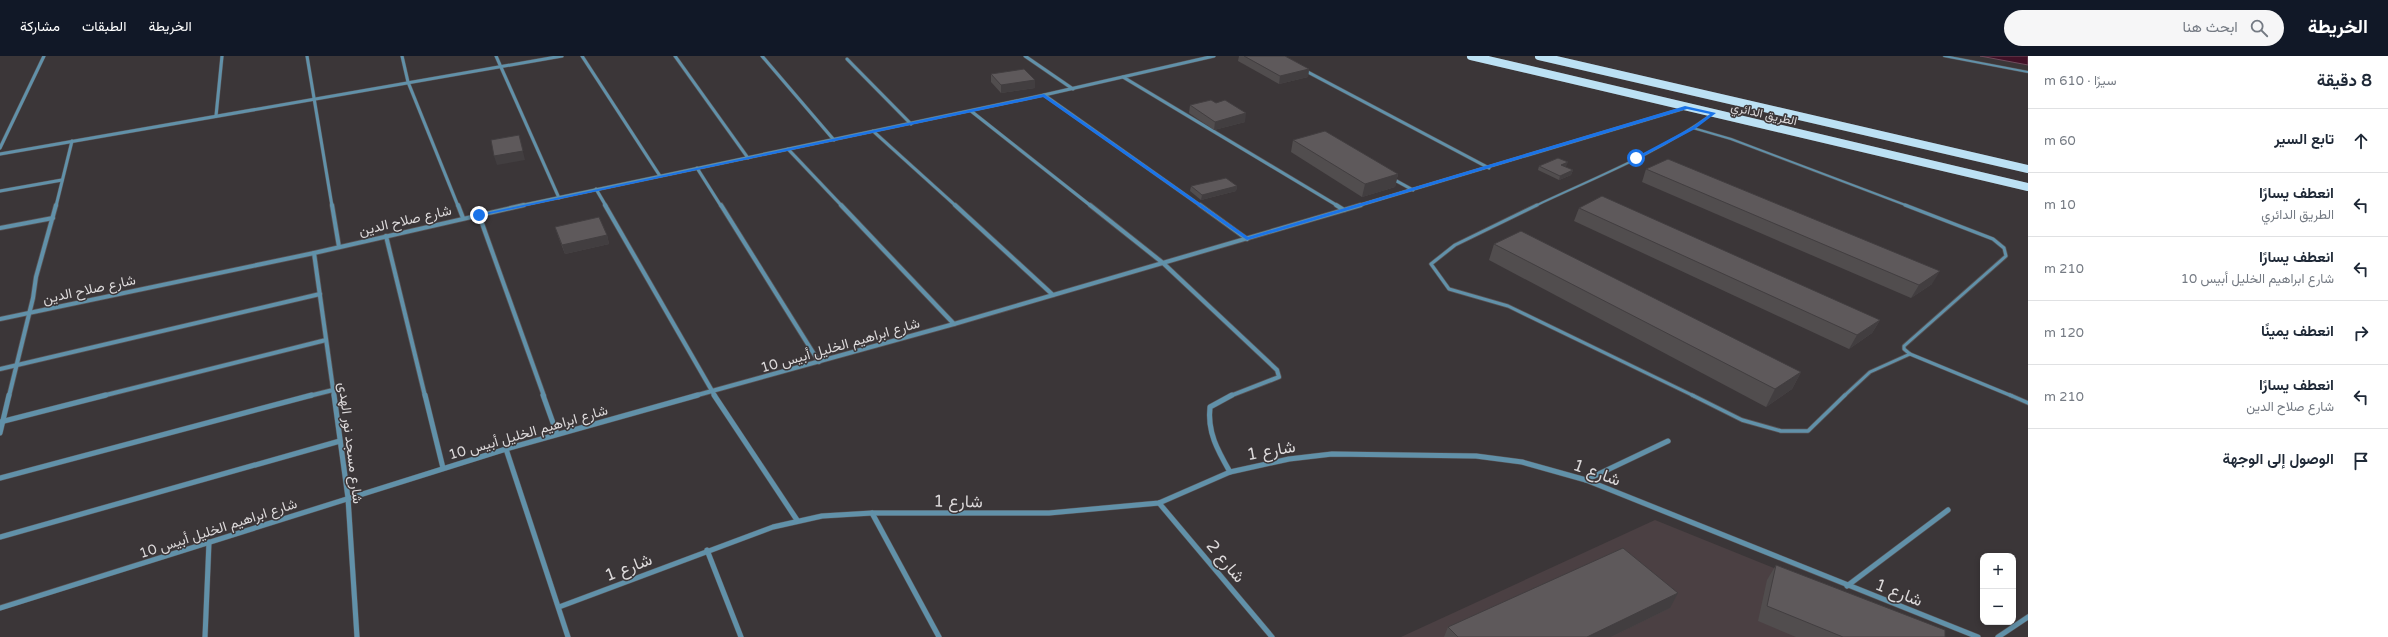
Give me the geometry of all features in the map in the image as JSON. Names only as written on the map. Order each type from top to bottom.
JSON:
[{"type":"main road","name":"الطريق الدائري","points":[[1471,56],[2028,187]]},
{"type":"main road","name":"الطريق الدائري","points":[[1539,56],[2028,169]]},
{"type":"street","points":[[0,148],[44,56]]},
{"type":"street","points":[[216,116],[222,56]]},
{"type":"street","points":[[307,56],[339,247]]},
{"type":"street","points":[[402,56],[408,82],[462,218]]},
{"type":"street","points":[[496,56],[559,198]]},
{"type":"street","points":[[0,154],[314,98],[562,56]]},
{"type":"street","points":[[582,56],[660,176]]},
{"type":"street","points":[[675,56],[748,158]]},
{"type":"street","points":[[762,56],[834,140]]},
{"type":"street","points":[[1026,56],[1073,89]]},
{"type":"street","name":"شارع صلاح الدين","points":[[0,319],[314,253],[462,218],[596,189],[1073,89],[1214,56]]},
{"type":"street","points":[[847,59],[911,124]]},
{"type":"street","points":[[1297,67],[1489,168]]},
{"type":"street","points":[[1123,77],[1344,210]]},
{"type":"street","points":[[1044,95],[1247,239]]},
{"type":"street","name":"شارع ابراهيم الخليل أبيس 10","points":[[0,608],[506,449],[954,324],[1489,168],[1687,107]]},
{"type":"street","points":[[971,111],[1163,263],[1277,370],[1279,377],[1272,381],[1220,400],[1210,407],[1208,417],[1213,441],[1230,472]]},
{"type":"street","points":[[873,131],[1053,295]]},
{"type":"street","points":[[0,433],[1,422],[30,312],[36,277],[54,218],[72,141]]},
{"type":"street","points":[[788,149],[954,324]]},
{"type":"street","points":[[697,168],[819,362]]},
{"type":"street","points":[[1386,175],[1413,190]]},
{"type":"street","points":[[0,191],[62,180]]},
{"type":"street","points":[[596,189],[712,392],[797,520]]},
{"type":"street","points":[[479,215],[557,434]]},
{"type":"street","points":[[0,228],[54,218]]},
{"type":"street","points":[[386,236],[443,468]]},
{"type":"street","name":"شارع مسجد نور الهدى","points":[[314,253],[348,498],[357,637]]},
{"type":"street","points":[[0,369],[320,294]]},
{"type":"street","points":[[1,422],[326,340]]},
{"type":"street","points":[[0,478],[333,390]]},
{"type":"street","points":[[0,537],[340,441]]},
{"type":"street","points":[[1586,480],[1668,441]]},
{"type":"street","points":[[506,449],[568,637]]},
{"type":"street","name":"شارع 1","points":[[559,607],[707,550],[773,526],[797,520],[822,516],[872,513],[1049,513],[1159,503],[1230,472],[1289,459],[1332,454],[1424,454],[1476,456],[1522,462],[1586,480],[1978,637]]},
{"type":"street","name":"شارع 2","points":[[1159,503],[1272,637]]},
{"type":"street","points":[[1848,586],[1948,510]]},
{"type":"street","points":[[872,513],[939,637]]},
{"type":"street","points":[[204,637],[209,542]]},
{"type":"street","points":[[707,550],[741,637]]},
{"type":"street","points":[[1998,637],[2028,617]]},
{"type":"lane","points":[[1944,56],[2028,72]]},
{"type":"lane","points":[[1713,113],[1694,128],[1636,158],[1455,246],[1431,264],[1449,289],[1508,306],[1742,420],[1781,431],[1808,431],[1870,372],[1910,354]]},
{"type":"lane","points":[[1694,128],[1731,139],[1993,239],[2004,248],[2006,256],[1904,346],[1904,349],[1910,354],[2028,403]]},
{"type":"shaded area","points":[[1980,56],[2028,56],[2028,65]]},
{"type":"shaded area","points":[[1655,520],[1945,637],[1401,637]]},
{"type":"building","points":[[1244,56],[1285,56],[1309,69],[1280,76]]},
{"type":"building","points":[[1024,69],[1035,80],[1001,85],[991,74]]},
{"type":"building","points":[[1211,100],[1216,103],[1225,100],[1246,113],[1215,122],[1190,105]]},
{"type":"building","points":[[1325,131],[1398,174],[1365,184],[1293,140]]},
{"type":"building","points":[[519,135],[523,151],[494,156],[491,140]]},
{"type":"building","points":[[1558,158],[1568,162],[1561,165],[1573,170],[1560,176],[1539,166]]},
{"type":"building","points":[[1668,159],[1940,271],[1919,285],[1646,169]]},
{"type":"building","points":[[1226,178],[1237,186],[1202,195],[1191,186]]},
{"type":"building","points":[[1602,196],[1880,320],[1857,335],[1579,208]]},
{"type":"building","points":[[599,217],[607,235],[562,245],[555,227]]},
{"type":"building","points":[[1521,231],[1801,372],[1775,389],[1494,244]]},
{"type":"building","points":[[1623,548],[1678,593],[1587,637],[1458,637],[1448,627]]},
{"type":"building","points":[[1776,565],[1945,630],[1945,637],[1843,637],[1767,606]]},
{"type":"route","points":[[479,215],[1044,95],[1247,239],[1489,168],[1687,107],[1713,113],[1694,128],[1636,158]]}]
